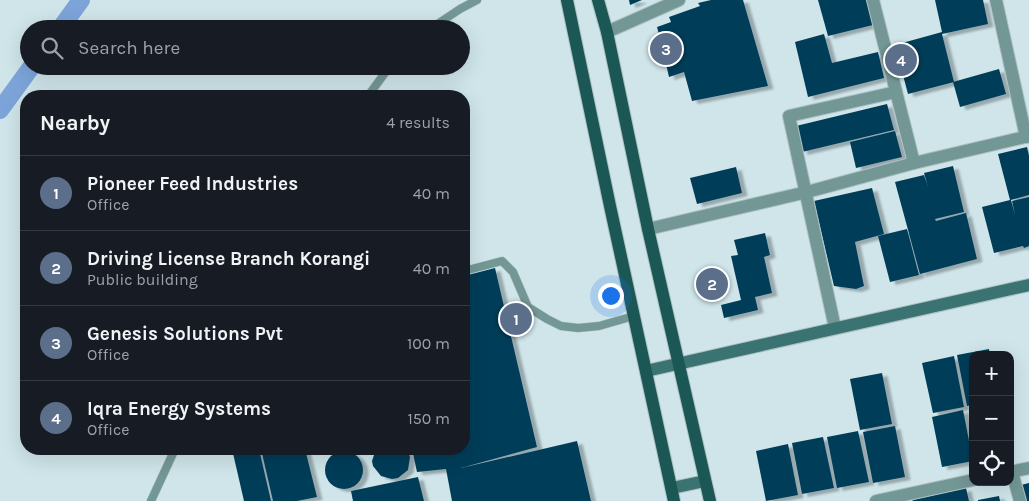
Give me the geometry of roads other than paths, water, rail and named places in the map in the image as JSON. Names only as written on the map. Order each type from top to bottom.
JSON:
[{"type":"main road","points":[[567,0],[674,501]]},
{"type":"main road","points":[[598,0],[607,32],[648,229],[710,501]]},
{"type":"street","points":[[607,32],[679,0]]},
{"type":"street","points":[[873,0],[914,162]]},
{"type":"street","points":[[648,229],[806,192],[914,162],[1027,136],[996,0]]},
{"type":"street","points":[[835,328],[789,116],[896,92]]},
{"type":"street","points":[[646,372],[1029,285]]},
{"type":"street","points":[[1014,471],[1029,468]]},
{"type":"street","points":[[672,488],[705,481]]},
{"type":"street","points":[[876,501],[896,499],[969,481]]},
{"type":"street","points":[[1014,482],[1020,501]]},
{"type":"lane","points":[[444,20],[477,0]]},
{"type":"lane","points":[[372,90],[383,75]]},
{"type":"lane","points":[[470,269],[502,261],[513,272],[528,307],[547,320],[561,326],[578,328],[599,326],[634,316]]},
{"type":"lane","points":[[151,501],[172,455]]},
{"type":"waterway","points":[[67,20],[81,0]]},
{"type":"waterway","points":[[0,110],[25,75]]},
{"type":"place","name":"Genesis Solutions Pvt","points":[[666,49]]},
{"type":"place","name":"Iqra Energy Systems","points":[[901,60]]},
{"type":"place","name":"Driving License Branch Korangi","points":[[712,284]]},
{"type":"place","name":"Pioneer Feed Industries","points":[[516,319]]}]
